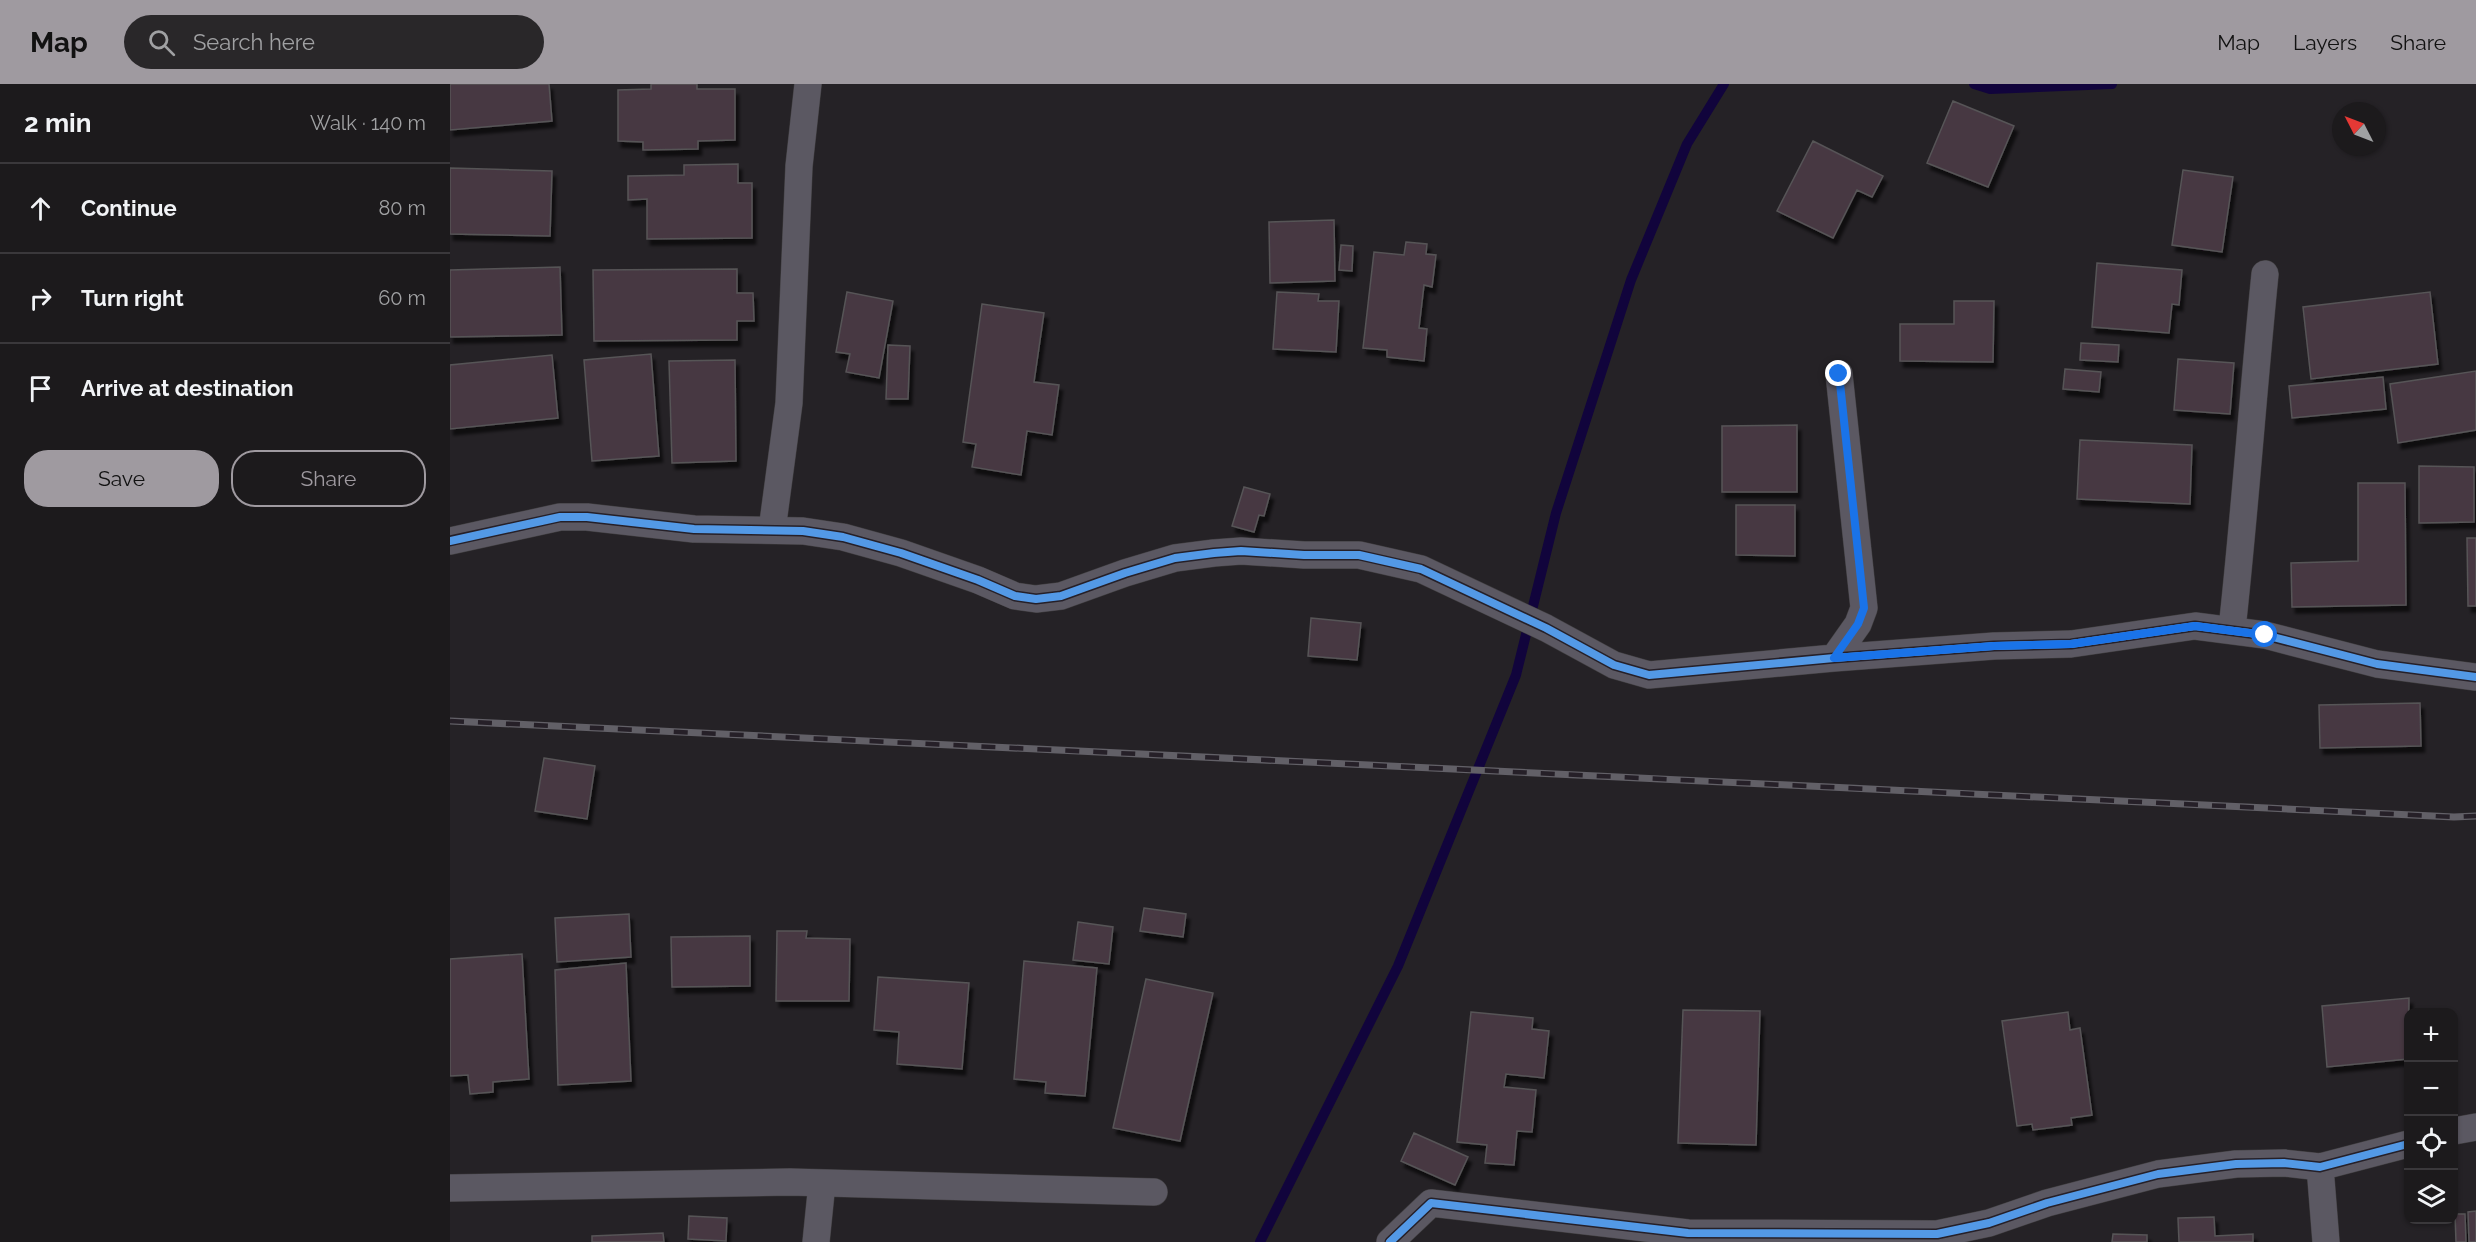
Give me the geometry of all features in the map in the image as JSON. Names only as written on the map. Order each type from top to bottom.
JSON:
[{"type":"street","points":[[772,530],[789,403],[799,166],[808,84]]},
{"type":"street","points":[[2232,629],[2245,516],[2250,432],[2265,274]]},
{"type":"street","points":[[1834,658],[1858,624],[1864,608],[1839,374]]},
{"type":"street","points":[[450,541],[560,517],[587,517],[694,529],[803,531],[843,537],[901,553],[978,580],[1015,596],[1036,599],[1061,596],[1175,558],[1241,551],[1304,555],[1359,555],[1421,569],[1546,628],[1614,665],[1649,675],[1994,646],[2071,644],[2195,626],[2265,635],[2378,664],[2476,677]]},
{"type":"street","points":[[2458,1130],[2476,1127]]},
{"type":"street","points":[[1390,1242],[1431,1203],[1688,1233],[1938,1238],[2047,1203],[2158,1174],[2236,1164],[2284,1163],[2320,1167],[2404,1145]]},
{"type":"street","points":[[2320,1167],[2326,1242]]},
{"type":"street","points":[[450,1188],[822,1183],[1154,1192]]},
{"type":"street","points":[[816,1242],[822,1183]]},
{"type":"building","points":[[450,84],[549,84],[552,121],[450,130]]},
{"type":"building","points":[[651,84],[697,84],[697,89],[735,89],[735,140],[698,141],[698,149],[643,150],[643,142],[618,141],[618,90],[651,89]]},
{"type":"building","points":[[1953,101],[2014,126],[1988,187],[1927,163]]},
{"type":"building","points":[[1813,141],[1883,176],[1872,197],[1857,190],[1833,238],[1777,211]]},
{"type":"building","points":[[738,164],[738,183],[752,183],[752,238],[647,239],[647,199],[628,200],[628,176],[684,175],[684,165]]},
{"type":"building","points":[[450,168],[552,171],[550,236],[450,234]]},
{"type":"building","points":[[2183,170],[2233,177],[2222,252],[2172,245]]},
{"type":"building","points":[[1334,220],[1335,281],[1270,283],[1269,222]]},
{"type":"building","points":[[1406,242],[1427,244],[1426,254],[1436,255],[1432,287],[1424,285],[1419,328],[1427,329],[1424,361],[1387,357],[1387,350],[1363,348],[1374,252],[1404,255]]},
{"type":"building","points":[[1341,245],[1353,246],[1352,271],[1339,270]]},
{"type":"building","points":[[2097,263],[2182,270],[2179,305],[2172,304],[2169,333],[2092,327]]},
{"type":"building","points":[[560,267],[562,335],[450,337],[450,270]]},
{"type":"building","points":[[737,269],[737,293],[753,293],[754,321],[737,321],[737,340],[594,341],[593,270]]},
{"type":"building","points":[[847,292],[893,301],[879,378],[846,372],[850,354],[836,352]]},
{"type":"building","points":[[1277,292],[1319,294],[1318,301],[1339,301],[1336,352],[1273,349]]},
{"type":"building","points":[[2430,292],[2438,364],[2311,379],[2303,307]]},
{"type":"building","points":[[1954,301],[1994,301],[1993,362],[1900,361],[1900,324],[1954,324]]},
{"type":"building","points":[[982,304],[1044,313],[1034,382],[1059,385],[1052,435],[1027,431],[1021,475],[972,467],[976,444],[963,442]]},
{"type":"building","points":[[2081,343],[2119,345],[2118,362],[2080,360]]},
{"type":"building","points":[[888,345],[910,346],[908,399],[886,399]]},
{"type":"building","points":[[651,354],[659,456],[592,461],[584,360]]},
{"type":"building","points":[[552,355],[558,418],[450,429],[450,365]]},
{"type":"building","points":[[2178,359],[2234,363],[2230,414],[2174,410]]},
{"type":"building","points":[[735,360],[736,461],[672,463],[669,361]]},
{"type":"building","points":[[2065,369],[2101,372],[2099,392],[2063,389]]},
{"type":"building","points":[[2476,371],[2476,430],[2398,443],[2390,384]]},
{"type":"building","points":[[2383,377],[2386,409],[2292,418],[2289,386]]},
{"type":"building","points":[[1797,425],[1797,492],[1722,492],[1722,426]]},
{"type":"building","points":[[2080,440],[2192,445],[2190,504],[2077,499]]},
{"type":"building","points":[[2419,466],[2474,467],[2474,522],[2419,523]]},
{"type":"building","points":[[2358,483],[2405,483],[2406,605],[2292,607],[2291,563],[2358,561]]},
{"type":"building","points":[[1244,487],[1270,494],[1264,516],[1259,515],[1254,532],[1232,526]]},
{"type":"building","points":[[1736,505],[1795,505],[1795,556],[1736,555]]},
{"type":"building","points":[[2467,538],[2476,538],[2476,606],[2468,606]]},
{"type":"building","points":[[1311,618],[1361,623],[1357,660],[1308,656]]},
{"type":"building","points":[[2420,703],[2421,746],[2320,748],[2319,705]]},
{"type":"building","points":[[544,758],[595,766],[587,819],[535,811]]},
{"type":"building","points":[[1144,908],[1186,914],[1183,937],[1140,931]]},
{"type":"building","points":[[629,914],[631,957],[557,962],[555,918]]},
{"type":"building","points":[[1078,922],[1113,927],[1109,964],[1073,960]]},
{"type":"building","points":[[777,931],[807,931],[806,938],[850,939],[849,1001],[776,1001]]},
{"type":"building","points":[[750,936],[750,986],[672,987],[671,937]]},
{"type":"building","points":[[522,954],[529,1079],[493,1082],[493,1092],[470,1094],[468,1075],[450,1076],[450,959]]},
{"type":"building","points":[[1024,961],[1097,968],[1085,1096],[1045,1093],[1046,1082],[1014,1079]]},
{"type":"building","points":[[626,963],[631,1081],[558,1085],[555,970]]},
{"type":"building","points":[[878,977],[969,983],[962,1069],[897,1064],[899,1032],[874,1030]]},
{"type":"building","points":[[1146,979],[1213,993],[1180,1141],[1113,1128]]},
{"type":"building","points":[[2409,998],[2409,1008],[2404,1008],[2404,1059],[2327,1067],[2322,1006]]},
{"type":"building","points":[[1683,1010],[1760,1011],[1756,1145],[1678,1143]]},
{"type":"building","points":[[1471,1012],[1533,1018],[1532,1029],[1549,1031],[1544,1078],[1506,1074],[1504,1087],[1536,1090],[1532,1132],[1517,1131],[1514,1165],[1485,1163],[1487,1145],[1457,1142]]},
{"type":"building","points":[[2068,1012],[2070,1030],[2080,1028],[2092,1115],[2071,1118],[2072,1125],[2033,1130],[2032,1124],[2017,1126],[2002,1021]]},
{"type":"building","points":[[1414,1133],[1468,1157],[1455,1185],[1401,1161]]},
{"type":"building","points":[[2476,1211],[2476,1242],[2469,1242],[2468,1212]]},
{"type":"building","points":[[2458,1214],[2465,1214],[2466,1242],[2456,1242],[2455,1224],[2458,1224]]},
{"type":"building","points":[[689,1216],[727,1218],[726,1241],[688,1239]]},
{"type":"building","points":[[2214,1217],[2215,1236],[2253,1234],[2253,1242],[2179,1242],[2178,1218]]},
{"type":"building","points":[[663,1233],[664,1242],[592,1242],[592,1236]]},
{"type":"building","points":[[2113,1234],[2147,1235],[2147,1242],[2112,1242]]},
{"type":"waterway","points":[[1260,1242],[1398,966],[1516,675],[1556,513],[1631,280],[1687,144],[1724,84]]},
{"type":"waterway","points":[[1974,84],[1990,89],[2112,84]]},
{"type":"railway","points":[[450,721],[2454,817],[2476,816]]},
{"type":"cycle path","points":[[450,541],[560,517],[587,517],[694,529],[803,531],[843,537],[901,553],[978,580],[1015,596],[1036,599],[1061,596],[1175,558],[1241,551],[1304,555],[1359,555],[1421,569],[1546,628],[1614,665],[1649,675],[1994,646],[2071,644],[2195,626],[2265,635],[2377,664],[2476,677]]},
{"type":"cycle path","points":[[1390,1242],[1431,1203],[1688,1233],[1937,1234],[1989,1223],[2047,1203],[2158,1174],[2236,1164],[2284,1163],[2320,1167],[2404,1145]]},
{"type":"route","points":[[1839,374],[1864,608],[1858,624],[1834,658],[1994,646],[2071,644],[2195,626],[2265,635]]}]
